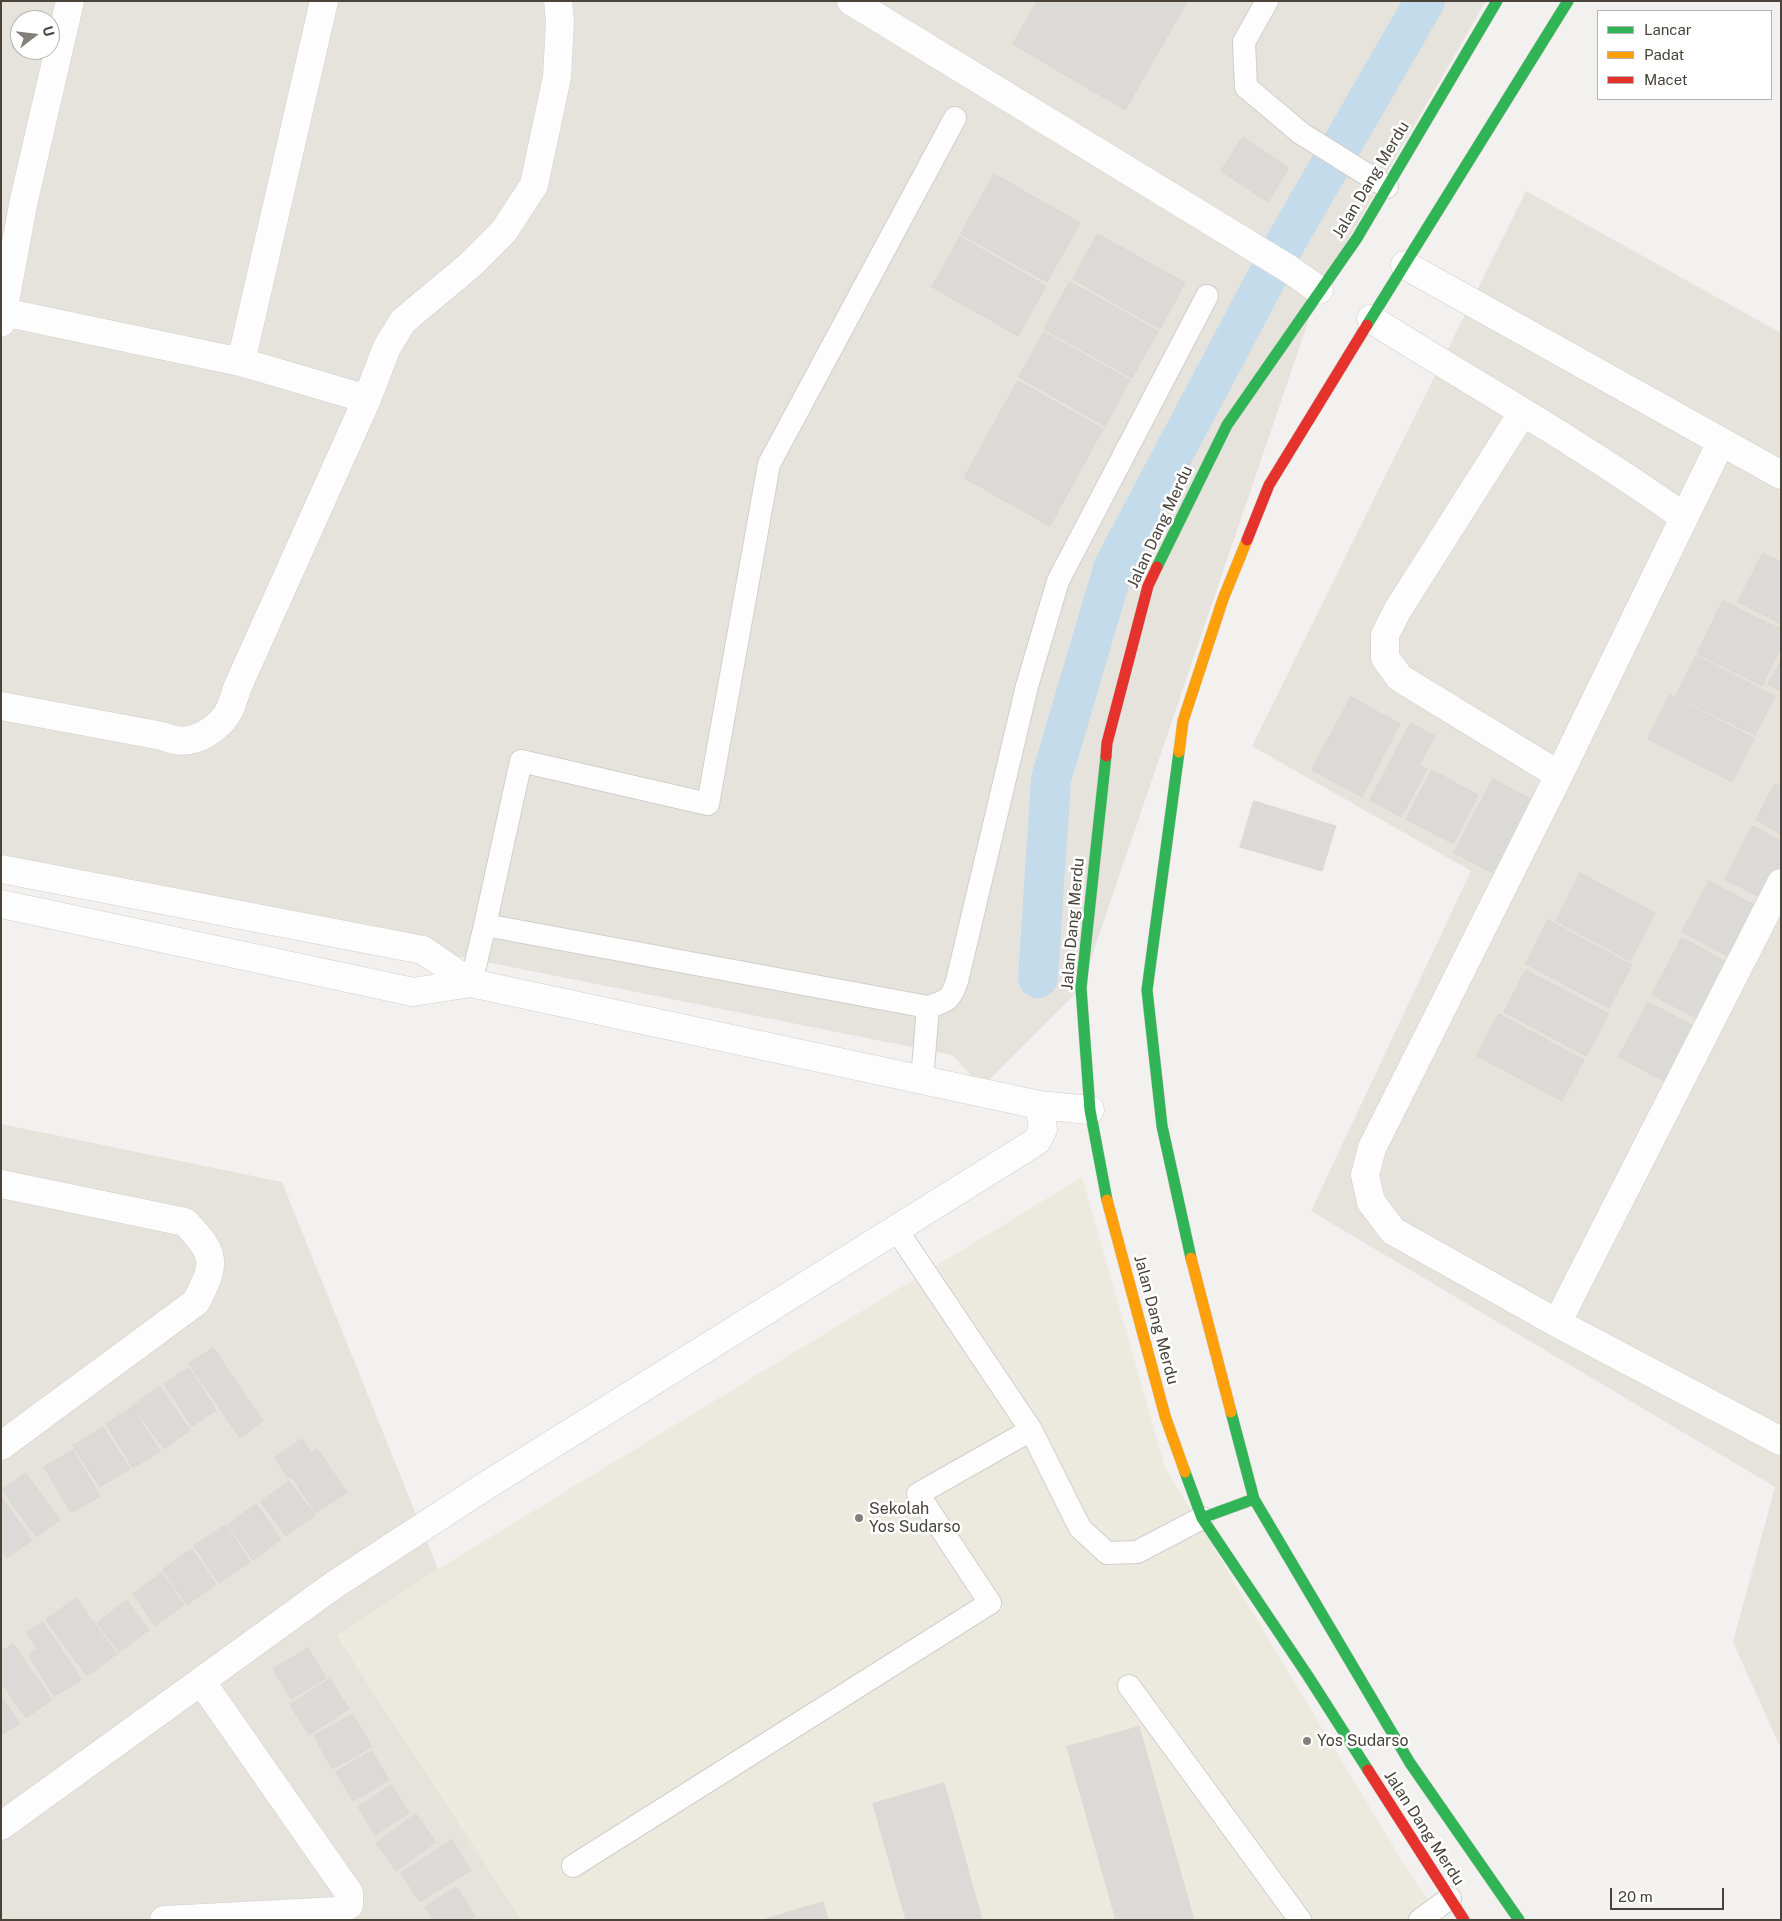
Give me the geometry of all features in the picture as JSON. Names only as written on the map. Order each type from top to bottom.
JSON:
[{"type":"main road","name":"Jalan Dang Merdu","points":[[1464,1920],[1308,1676],[1202,1518],[1166,1416],[1108,1208],[1090,1110],[1081,988],[1106,753],[1148,586],[1226,425],[1357,238],[1497,1]]},
{"type":"main road","name":"Jalan Dang Merdu","points":[[1519,1920],[1410,1763],[1254,1498],[1198,1290],[1162,1126],[1147,990],[1183,721],[1223,599],[1269,485],[1568,1]]},
{"type":"main road","points":[[1202,1518],[1254,1498]]},
{"type":"street","points":[[70,1],[24,200],[2,318],[240,362],[367,398]]},
{"type":"street","points":[[240,362],[324,1]]},
{"type":"street","points":[[1,706],[177,740],[203,736],[221,722],[230,709],[238,686],[367,398],[387,347],[403,321],[469,266],[504,231],[534,185],[557,76],[560,21],[558,1]]},
{"type":"street","points":[[851,1],[1289,269],[1320,290]]},
{"type":"street","points":[[1405,265],[1781,475]]},
{"type":"street","points":[[1371,319],[1646,489],[1684,516]]},
{"type":"street","points":[[1523,412],[1397,612],[1385,635],[1385,658],[1400,678],[1559,776]]},
{"type":"street","points":[[1721,442],[1559,776],[1372,1148],[1365,1175],[1371,1202],[1393,1231],[1557,1323],[1781,1440]]},
{"type":"street","points":[[1,869],[423,950],[471,983]]},
{"type":"street","points":[[1557,1323],[1781,883]]},
{"type":"street","points":[[1,904],[413,992],[471,983],[922,1080],[1039,1104],[1090,1110]]},
{"type":"street","points":[[1,1826],[334,1585],[476,1493],[1037,1141],[1043,1129],[1039,1104]]},
{"type":"street","points":[[1,1184],[185,1222],[200,1238],[210,1256],[210,1275],[196,1302],[1,1446]]},
{"type":"street","points":[[164,1920],[337,1911],[349,1905],[349,1893],[201,1681]]},
{"type":"lane","points":[[1267,1],[1244,42],[1246,87],[1302,134],[1387,187]]},
{"type":"lane","points":[[471,983],[521,762],[708,804],[769,464],[955,118]]},
{"type":"lane","points":[[485,925],[928,1007],[945,1002],[953,994],[955,987],[1027,686],[1058,581],[1207,296]]},
{"type":"lane","points":[[922,1080],[928,1007]]},
{"type":"lane","points":[[896,1229],[1031,1430],[1080,1528],[1107,1553],[1137,1552],[1202,1518]]},
{"type":"lane","points":[[573,1866],[990,1603],[918,1494],[1031,1430]]},
{"type":"lane","points":[[1128,1686],[1300,1920]]},
{"type":"lane","points":[[1420,1920],[1450,1898]]},
{"type":"shaded area","points":[[1,1],[1486,1],[1319,290],[1081,988],[982,1087],[952,1055],[1,865]]},
{"type":"shaded area","points":[[1526,191],[1781,333],[1781,1749],[1733,1642],[1775,1487],[1311,1211],[1471,871],[1252,746]]},
{"type":"shaded area","points":[[1,1124],[282,1182],[438,1569],[337,1636],[522,1920],[1,1920]]},
{"type":"shaded area","name":"Sekolah Yos Sudarso","points":[[1082,1177],[1165,1467],[1404,1864],[1442,1920],[522,1920],[337,1636],[438,1569]]},
{"type":"building","points":[[1037,1],[1187,2],[1125,110],[1013,44]]},
{"type":"building","points":[[1243,137],[1289,168],[1268,202],[1221,171]]},
{"type":"building","points":[[994,174],[1080,223],[1047,282],[961,234]]},
{"type":"building","points":[[1098,234],[1185,283],[1160,329],[1073,279]]},
{"type":"building","points":[[960,237],[1046,286],[1018,336],[932,287]]},
{"type":"building","points":[[1070,282],[1158,331],[1132,378],[1044,329]]},
{"type":"building","points":[[1044,332],[1130,380],[1105,426],[1019,377]]},
{"type":"building","points":[[1018,381],[1103,429],[1050,526],[964,478]]},
{"type":"building","points":[[1763,553],[1781,562],[1781,624],[1738,602]]},
{"type":"building","points":[[1723,601],[1781,629],[1781,648],[1762,686],[1697,654]]},
{"type":"building","points":[[1696,656],[1775,696],[1755,735],[1676,696]]},
{"type":"building","points":[[1781,661],[1781,691],[1768,684]]},
{"type":"building","points":[[1670,695],[1754,738],[1732,782],[1648,739]]},
{"type":"building","points":[[1351,697],[1400,724],[1362,797],[1312,770]]},
{"type":"building","points":[[1411,723],[1435,736],[1419,765],[1427,769],[1401,817],[1370,800]]},
{"type":"building","points":[[1432,770],[1478,795],[1453,844],[1406,819]]},
{"type":"building","points":[[1493,779],[1538,803],[1499,876],[1454,853]]},
{"type":"building","points":[[1775,784],[1781,787],[1781,834],[1756,820]]},
{"type":"building","points":[[1254,801],[1336,826],[1322,871],[1240,847]]},
{"type":"building","points":[[1753,826],[1781,841],[1781,866],[1764,899],[1725,879]]},
{"type":"building","points":[[1580,873],[1655,913],[1630,961],[1556,921]]},
{"type":"building","points":[[1709,881],[1760,908],[1733,959],[1682,932]]},
{"type":"building","points":[[1548,920],[1632,965],[1609,1008],[1526,964]]},
{"type":"building","points":[[1682,938],[1730,964],[1700,1020],[1652,995]]},
{"type":"building","points":[[1526,970],[1609,1014],[1586,1056],[1504,1012]]},
{"type":"building","points":[[1648,1002],[1697,1028],[1668,1083],[1619,1057]]},
{"type":"building","points":[[1499,1014],[1584,1060],[1562,1101],[1477,1056]]},
{"type":"building","points":[[213,1348],[263,1421],[240,1438],[189,1364]]},
{"type":"building","points":[[189,1368],[216,1410],[192,1426],[164,1384]]},
{"type":"building","points":[[159,1386],[190,1430],[164,1449],[133,1406]]},
{"type":"building","points":[[132,1407],[160,1451],[133,1468],[106,1424]]},
{"type":"building","points":[[103,1427],[130,1469],[100,1487],[73,1446]]},
{"type":"building","points":[[302,1439],[311,1453],[317,1449],[347,1492],[316,1513],[291,1476],[288,1478],[275,1458]]},
{"type":"building","points":[[73,1450],[100,1496],[71,1513],[44,1467]]},
{"type":"building","points":[[26,1473],[60,1520],[36,1537],[2,1490]]},
{"type":"building","points":[[289,1481],[315,1515],[286,1536],[261,1502]]},
{"type":"building","points":[[1,1496],[32,1540],[7,1558],[1,1550]]},
{"type":"building","points":[[256,1504],[281,1539],[253,1560],[228,1525]]},
{"type":"building","points":[[226,1525],[250,1562],[219,1583],[194,1546]]},
{"type":"building","points":[[192,1549],[216,1584],[187,1605],[163,1570]]},
{"type":"building","points":[[162,1573],[184,1605],[155,1626],[133,1594]]},
{"type":"building","points":[[76,1598],[117,1654],[87,1676],[46,1620]]},
{"type":"building","points":[[127,1600],[149,1630],[119,1652],[97,1623]]},
{"type":"building","points":[[43,1622],[82,1680],[54,1696],[29,1655],[37,1649],[27,1632]]},
{"type":"building","points":[[13,1644],[52,1700],[26,1718],[1,1682],[1,1652]]},
{"type":"building","points":[[308,1648],[326,1678],[291,1699],[273,1669]]},
{"type":"building","points":[[330,1679],[349,1709],[309,1735],[290,1705]]},
{"type":"building","points":[[1,1696],[20,1723],[1,1735]]},
{"type":"building","points":[[353,1714],[372,1747],[332,1769],[314,1736]]},
{"type":"building","points":[[1139,1727],[1194,1920],[1116,1920],[1067,1747]]},
{"type":"building","points":[[372,1751],[389,1780],[353,1801],[336,1772]]},
{"type":"building","points":[[944,1783],[982,1920],[906,1920],[873,1804]]},
{"type":"building","points":[[392,1785],[409,1813],[375,1835],[358,1807]]},
{"type":"building","points":[[416,1814],[436,1842],[396,1871],[376,1843]]},
{"type":"building","points":[[452,1840],[471,1870],[420,1902],[401,1873]]},
{"type":"building","points":[[457,1887],[475,1916],[469,1920],[433,1920],[425,1907]]},
{"type":"building","points":[[823,1902],[828,1920],[763,1920]]},
{"type":"waterway","points":[[1038,978],[1051,779],[1114,566],[1283,247],[1425,1]]},
{"type":"traffic: fast","points":[[1157,567],[1227,425],[1357,238],[1497,1]]},
{"type":"traffic: fast","points":[[1367,325],[1568,1]]},
{"type":"traffic: fast","points":[[1179,752],[1147,990],[1162,1126],[1191,1258]]},
{"type":"traffic: fast","points":[[1106,756],[1081,988],[1090,1110],[1107,1200]]},
{"type":"traffic: fast","points":[[1231,1412],[1254,1499],[1410,1763],[1519,1920]]},
{"type":"traffic: fast","points":[[1185,1472],[1202,1518],[1308,1676],[1368,1770]]},
{"type":"traffic: fast","points":[[1202,1518],[1254,1499]]},
{"type":"traffic: slow","points":[[1179,752],[1183,721],[1223,599],[1247,540]]},
{"type":"traffic: slow","points":[[1107,1200],[1165,1416],[1185,1472]]},
{"type":"traffic: slow","points":[[1191,1258],[1231,1412]]},
{"type":"traffic: jam","points":[[1247,540],[1269,485],[1367,325]]},
{"type":"traffic: jam","points":[[1106,756],[1107,743],[1148,586],[1157,567]]},
{"type":"traffic: jam","points":[[1368,1770],[1464,1920]]},
{"type":"place","name":"Sekolah Yos Sudarso","points":[[859,1518]]},
{"type":"place","name":"Yos Sudarso","points":[[1307,1741]]}]
